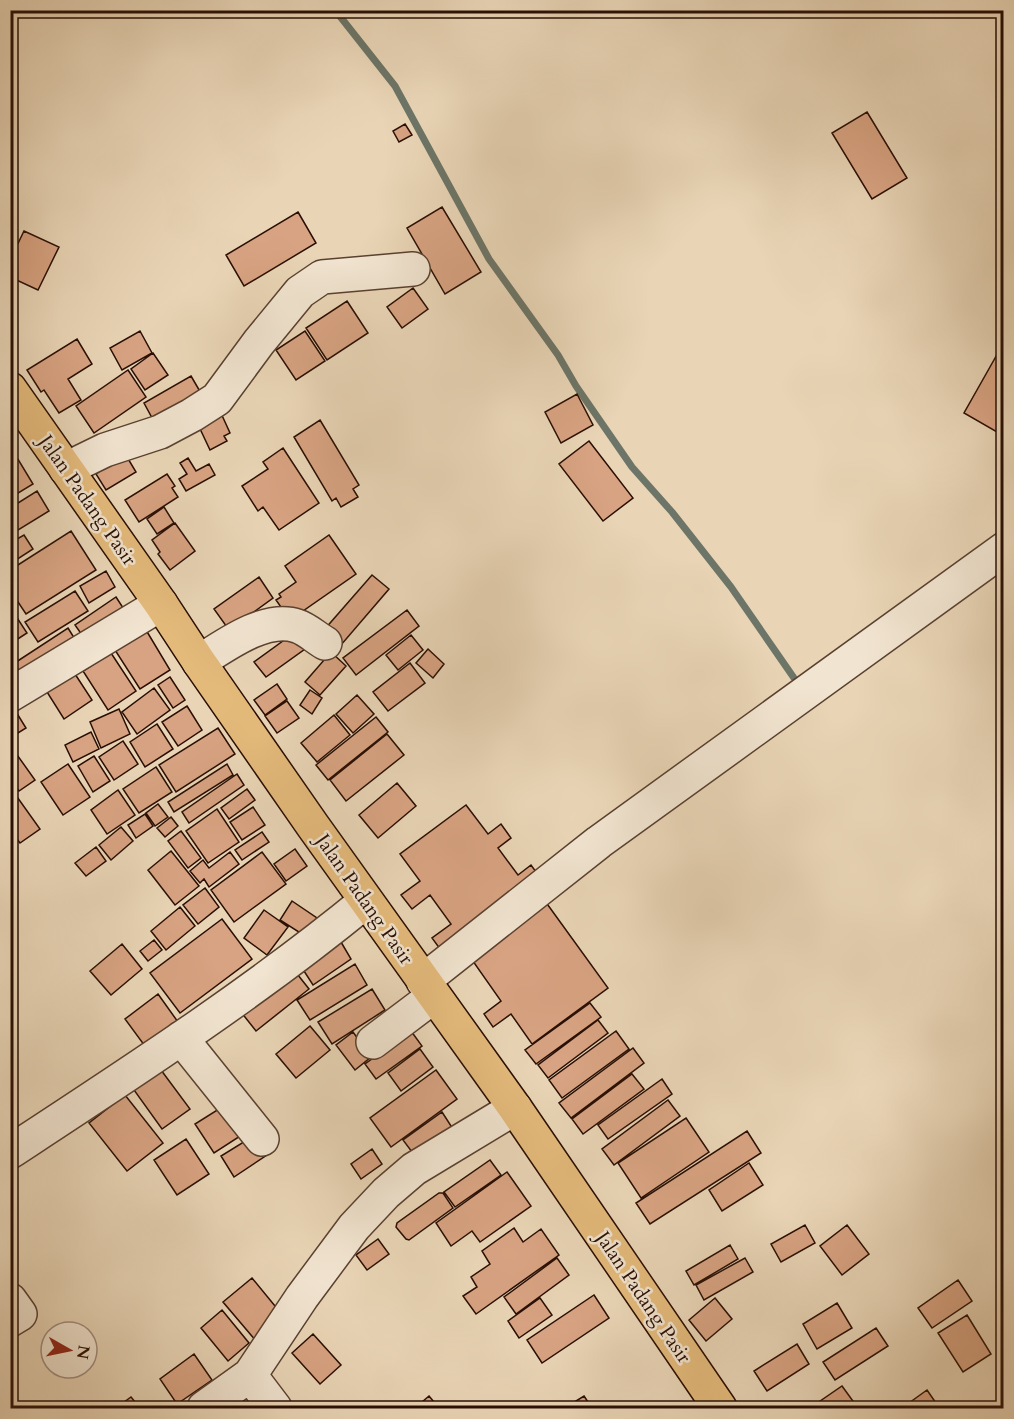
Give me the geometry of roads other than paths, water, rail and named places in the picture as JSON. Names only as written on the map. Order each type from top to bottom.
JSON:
[{"type":"highway","name":"Jalan Padang Pasir","points":[[10,389],[366,901],[515,1108],[720,1408]]},
{"type":"street","points":[[66,469],[105,450],[160,432],[192,416],[218,399],[292,301],[300,292],[322,277],[413,269]]},
{"type":"street","points":[[372,1042],[429,988],[599,842],[1004,549]]},
{"type":"street","points":[[10,695],[161,604]]},
{"type":"street","points":[[199,662],[237,638],[265,627],[297,626],[325,643]]},
{"type":"street","points":[[10,1152],[181,1038],[311,946],[366,901]]},
{"type":"street","points":[[181,1038],[262,1139]]},
{"type":"street","points":[[204,1408],[250,1375],[302,1297],[354,1227],[386,1192],[414,1169],[515,1108]]},
{"type":"street","points":[[10,1300],[20,1314],[10,1320]]},
{"type":"street","points":[[250,1375],[275,1408]]},
{"type":"waterway","points":[[335,10],[395,86],[489,259],[558,355],[576,386],[632,467],[672,512],[731,587],[794,678]]}]
